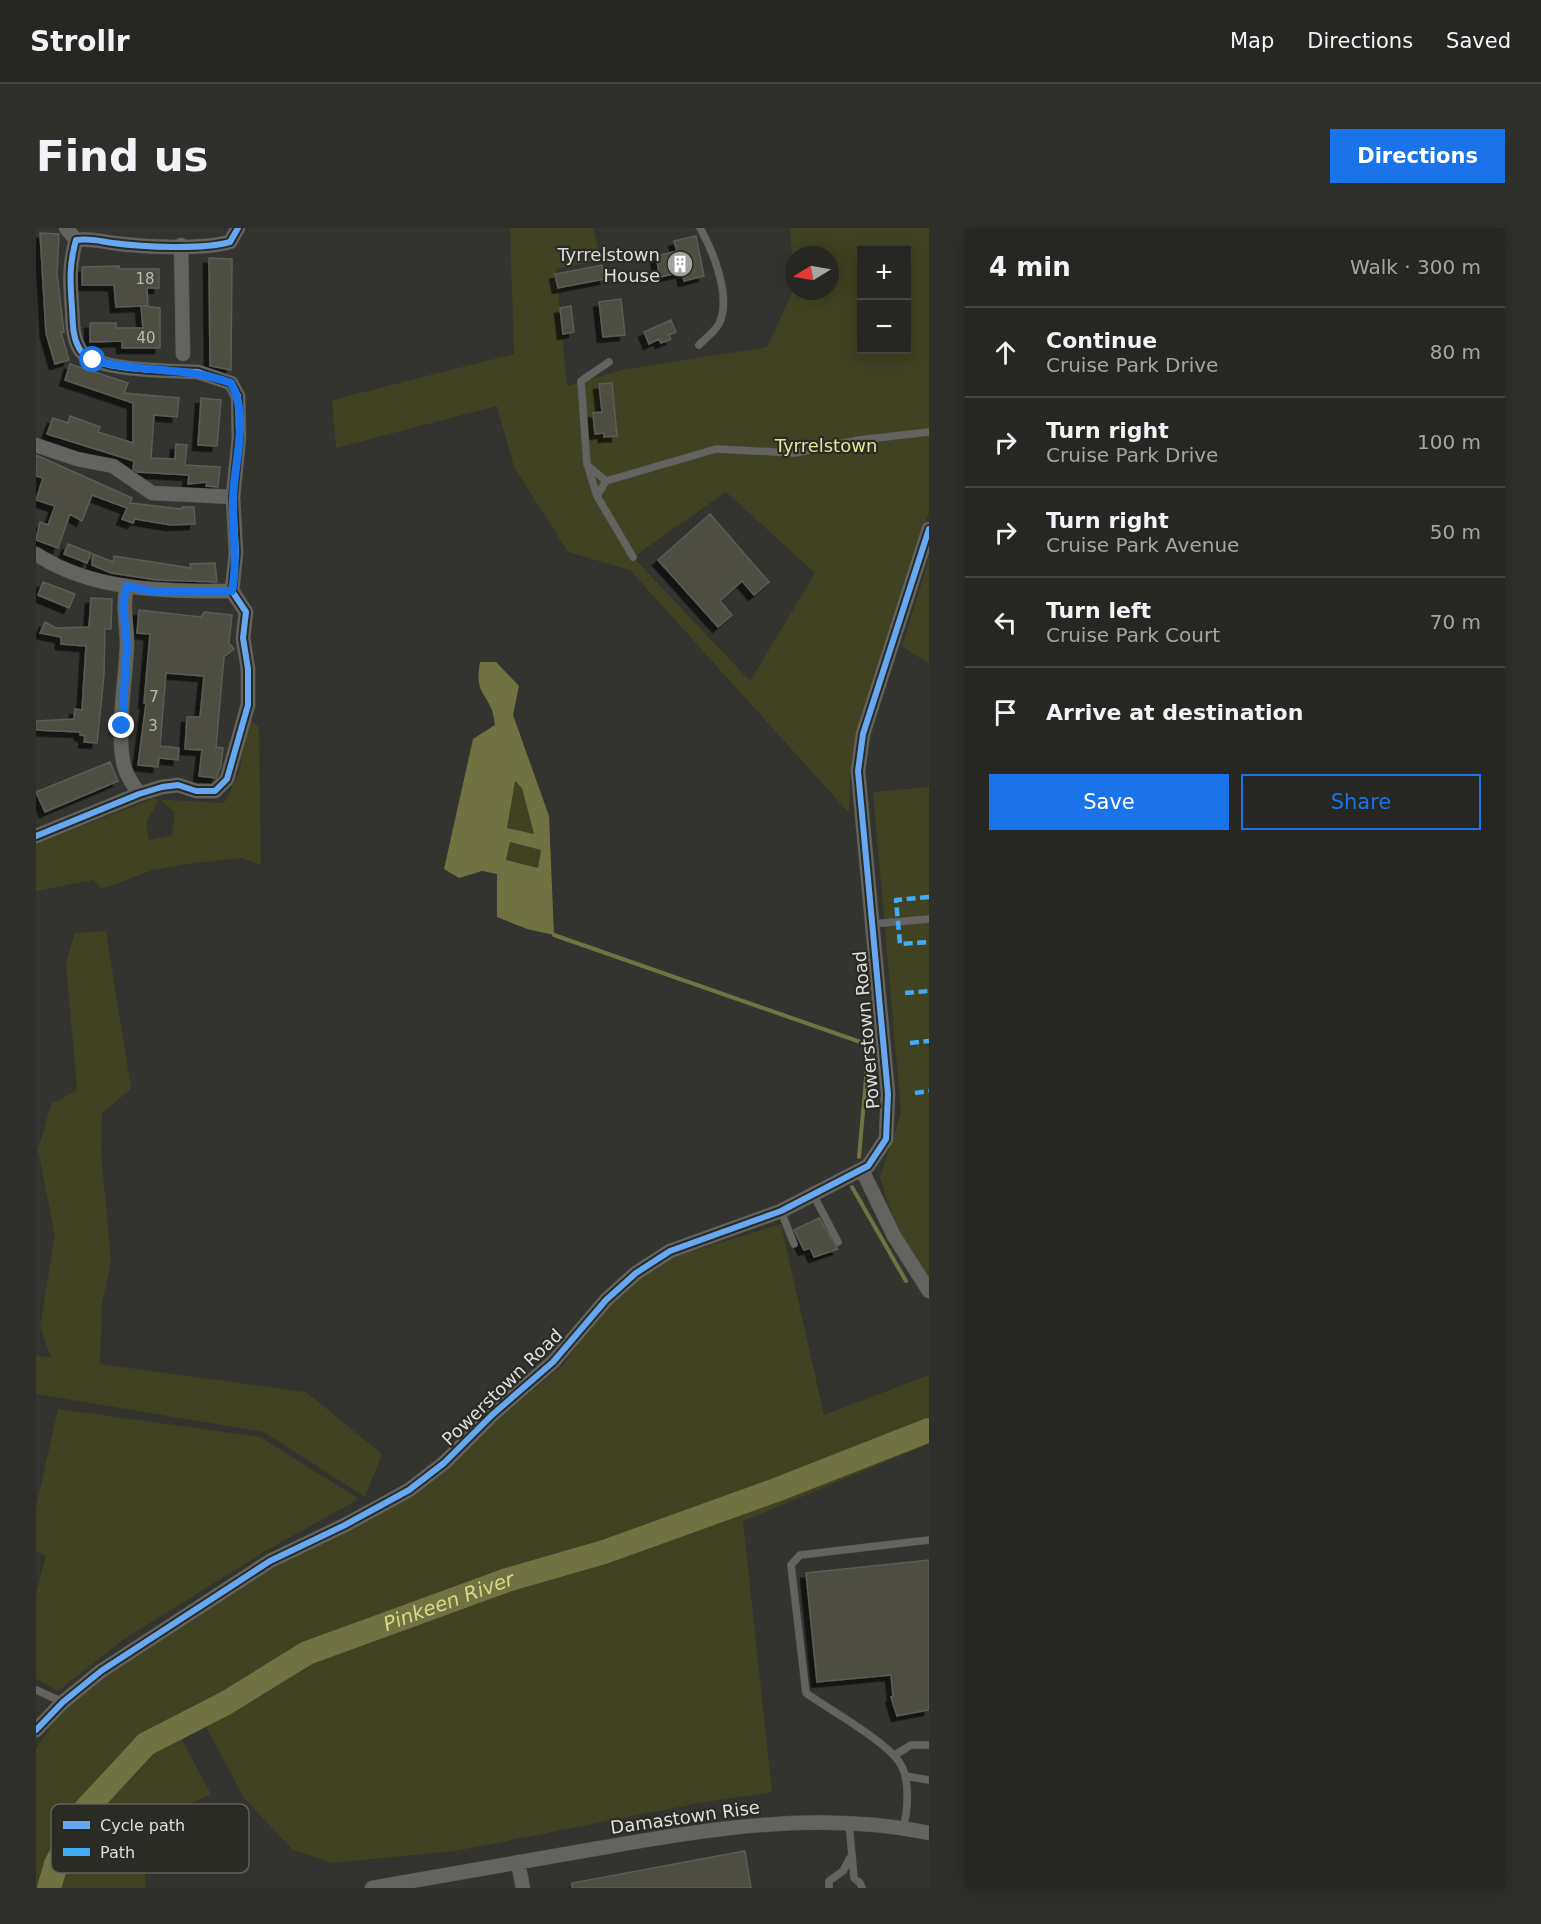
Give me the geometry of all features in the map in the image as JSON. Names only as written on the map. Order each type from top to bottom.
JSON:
[{"type":"street","points":[[66,228],[76,240]]},
{"type":"street","points":[[76,240],[96,238],[112,243],[212,247],[230,242],[238,228]]},
{"type":"street","points":[[37,834],[139,794],[178,785],[196,791],[215,791],[227,779],[248,705],[248,669],[243,638],[246,612],[232,591],[236,553],[233,497],[239,436],[238,396],[231,383],[198,372],[117,367],[93,360],[80,350],[74,335],[69,265],[76,240]]},
{"type":"street","points":[[181,245],[183,354]]},
{"type":"street","points":[[36,445],[76,459],[113,466],[152,493],[233,497]]},
{"type":"street","name":"Powerstown Road","points":[[36,1730],[63,1702],[101,1671],[270,1561],[345,1525],[409,1490],[444,1463],[492,1415],[554,1362],[606,1300],[636,1273],[670,1251],[781,1211],[814,1196],[862,1170],[880,1152],[886,1139],[888,1094],[858,771],[863,734],[929,529]]},
{"type":"street","points":[[36,554],[54,566],[150,591],[232,591]]},
{"type":"street","points":[[127,586],[123,603],[127,645],[123,685],[123,753],[125,770],[139,794]]},
{"type":"street","points":[[862,1170],[894,1236],[929,1291]]},
{"type":"street","name":"Damastown Rise","points":[[372,1888],[725,1826],[770,1822],[849,1822],[929,1833]]},
{"type":"street","points":[[518,1862],[523,1888]]},
{"type":"lane","points":[[699,345],[719,323],[722,303],[712,250],[700,228]]},
{"type":"lane","points":[[609,362],[581,381],[587,465],[597,496],[633,557]]},
{"type":"lane","points":[[597,496],[606,481],[716,449],[795,453],[859,440],[929,432]]},
{"type":"lane","points":[[587,465],[606,481]]},
{"type":"lane","points":[[872,924],[929,919]]},
{"type":"lane","points":[[814,1196],[838,1242]]},
{"type":"lane","points":[[781,1211],[794,1244]]},
{"type":"lane","points":[[903,1828],[907,1816],[905,1776],[895,1755],[806,1693],[791,1565],[800,1556],[929,1540]]},
{"type":"lane","points":[[36,1690],[63,1702]]},
{"type":"lane","points":[[895,1755],[911,1745],[929,1745]]},
{"type":"lane","points":[[905,1776],[929,1780]]},
{"type":"lane","points":[[849,1822],[850,1858],[854,1878],[860,1883],[861,1888]]},
{"type":"lane","points":[[829,1888],[829,1881],[843,1871],[850,1858]]},
{"type":"green space","name":"Tyrrelstown","points":[[510,228],[593,228],[601,260],[556,269],[567,386],[622,370],[767,347],[789,300],[839,300],[839,246],[791,246],[790,228],[929,228],[929,511],[889,645],[861,717],[850,776],[849,813],[630,570],[568,552],[514,467],[497,406],[336,448],[332,400],[514,354]],"holes":[[[726,492],[815,573],[750,681],[633,557]]]},
{"type":"green space","points":[[929,559],[929,664],[902,646]]},
{"type":"green space","points":[[249,718],[259,728],[261,865],[242,858],[186,864],[153,870],[102,889],[93,880],[36,891],[36,844],[152,799],[159,799],[146,823],[149,840],[172,835],[175,812],[160,799],[224,803],[239,773]]},
{"type":"green space","points":[[514,781],[522,788],[535,835],[507,828]]},
{"type":"green space","points":[[929,787],[929,1284],[909,1253],[891,1212],[880,1177],[901,1113],[873,792]]},
{"type":"green space","points":[[510,842],[541,850],[538,868],[506,860]]},
{"type":"green space","points":[[106,931],[131,1089],[102,1113],[101,1152],[111,1260],[102,1305],[100,1364],[306,1392],[382,1454],[365,1497],[264,1432],[36,1394],[36,1356],[51,1357],[40,1327],[55,1235],[38,1150],[51,1104],[77,1090],[66,963],[75,933]]},
{"type":"green space","points":[[781,1224],[824,1415],[929,1375],[929,1444],[743,1521],[772,1792],[705,1802],[455,1851],[331,1863],[292,1849],[244,1798],[204,1723],[182,1740],[211,1794],[191,1804],[51,1804],[51,1873],[145,1873],[145,1888],[36,1888],[36,1748],[67,1704],[101,1677],[276,1565],[411,1494],[564,1364],[608,1301],[643,1273],[676,1256]]},
{"type":"green space","points":[[58,1409],[260,1437],[359,1499],[267,1550],[123,1640],[58,1691],[36,1679],[36,1595],[46,1555],[36,1552],[36,1507]]},
{"type":"shaded area","points":[[480,662],[496,662],[519,686],[513,715],[549,816],[554,935],[527,929],[497,917],[497,874],[482,871],[459,878],[444,869],[473,739],[495,725],[490,706],[479,683]],"holes":[[[515,781],[522,788],[534,834],[507,828]],[[510,842],[541,850],[538,868],[506,860]]]},
{"type":"building","points":[[40,233],[59,234],[57,274],[64,332],[61,332],[69,360],[55,364],[46,333]]},
{"type":"building","name":"Tyrrelstown House","points":[[696,236],[704,276],[684,281],[682,272],[660,277],[656,256],[677,251],[674,241]]},
{"type":"building","points":[[209,258],[232,259],[231,370],[210,366]]},
{"type":"building","points":[[602,265],[605,279],[558,288],[555,274]]},
{"type":"building","points":[[119,266],[119,269],[159,269],[159,288],[147,288],[148,306],[143,306],[160,308],[160,348],[122,348],[122,341],[90,342],[90,323],[116,323],[116,328],[143,328],[141,306],[116,307],[114,285],[82,285],[82,267]]},
{"type":"building","points":[[621,299],[625,335],[603,337],[599,302]]},
{"type":"building","points":[[571,306],[574,332],[563,334],[560,308]]},
{"type":"building","points":[[671,320],[676,332],[669,335],[671,339],[661,343],[659,339],[649,344],[644,332]]},
{"type":"building","points":[[70,364],[128,383],[124,393],[179,398],[177,417],[154,415],[151,458],[175,459],[176,444],[187,445],[185,465],[220,467],[218,487],[206,486],[207,482],[188,484],[189,475],[137,472],[133,469],[134,461],[47,434],[53,418],[68,423],[70,416],[100,427],[98,432],[133,443],[133,403],[65,380]]},
{"type":"building","points":[[612,383],[617,436],[604,437],[604,433],[595,434],[593,413],[602,412],[599,384]]},
{"type":"building","points":[[201,398],[221,400],[217,446],[198,445]]},
{"type":"building","points":[[36,455],[132,498],[130,503],[182,509],[182,507],[194,507],[195,524],[171,525],[135,519],[133,523],[122,519],[127,508],[92,495],[82,521],[70,514],[58,548],[36,540],[40,522],[48,525],[55,506],[36,500],[43,478],[36,476]]},
{"type":"building","points":[[710,514],[769,582],[754,595],[742,581],[720,601],[732,615],[718,627],[658,560]]},
{"type":"building","points":[[68,544],[91,553],[87,563],[64,554]]},
{"type":"building","points":[[93,554],[113,562],[114,556],[191,568],[190,564],[215,563],[217,582],[157,580],[111,573],[92,565]]},
{"type":"building","points":[[43,582],[75,594],[69,608],[38,595]]},
{"type":"building","points":[[91,598],[112,599],[111,629],[105,629],[104,675],[97,743],[84,742],[85,736],[80,735],[80,732],[36,730],[36,721],[74,719],[75,709],[82,710],[86,646],[61,644],[61,637],[40,633],[45,622],[56,628],[89,627]]},
{"type":"building","points":[[139,610],[201,617],[204,612],[232,615],[229,643],[234,649],[224,657],[216,747],[223,748],[221,766],[216,778],[199,776],[202,750],[185,749],[187,717],[200,717],[204,676],[166,673],[160,746],[179,748],[178,760],[159,758],[158,767],[138,765],[146,703],[144,703],[150,634],[137,633]]},
{"type":"building","points":[[110,762],[118,781],[45,812],[36,792]]},
{"type":"building","points":[[819,1218],[838,1249],[814,1257],[810,1248],[804,1250],[794,1230]]},
{"type":"building","points":[[929,1560],[929,1710],[897,1716],[891,1697],[893,1696],[891,1675],[817,1682],[806,1573]]},
{"type":"building","points":[[745,1851],[751,1888],[572,1888],[572,1883]]},
{"type":"waterway","points":[[554,935],[869,1045],[859,1157]]},
{"type":"waterway","points":[[852,1187],[906,1281]]},
{"type":"waterway","name":"Pinkeen River","points":[[91,1804],[146,1744],[226,1703],[307,1653],[507,1580],[604,1552],[776,1490],[929,1430]]},
{"type":"waterway","name":"Pinkeen River","points":[[49,1888],[53,1873]]},
{"type":"marked path","points":[[929,897],[896,900],[900,944],[929,942]]},
{"type":"marked path","points":[[905,993],[929,991]]},
{"type":"marked path","points":[[910,1043],[929,1041]]},
{"type":"marked path","points":[[915,1093],[929,1091]]},
{"type":"cycle path","points":[[36,836],[139,794],[162,787],[178,785],[196,791],[215,791],[227,779],[248,705],[248,669],[243,638],[246,612],[232,591],[236,553],[233,497],[239,437],[238,396],[231,383],[198,372],[133,369],[99,362],[87,356],[79,348],[74,333],[71,273],[76,240],[156,247],[218,245],[230,242],[238,228]]},
{"type":"cycle path","points":[[36,1730],[63,1702],[101,1671],[270,1561],[345,1525],[409,1490],[444,1463],[492,1415],[553,1362],[606,1300],[636,1273],[670,1251],[781,1211],[868,1166],[886,1139],[888,1094],[858,771],[863,734],[929,529]]},
{"type":"place","name":"Tyrrelstown House","points":[[680,264]]},
{"type":"route","points":[[93,360],[117,367],[198,372],[231,383],[238,396],[239,436],[233,497],[236,553],[232,591],[150,591],[127,586],[123,603],[127,645],[122,726]]}]
